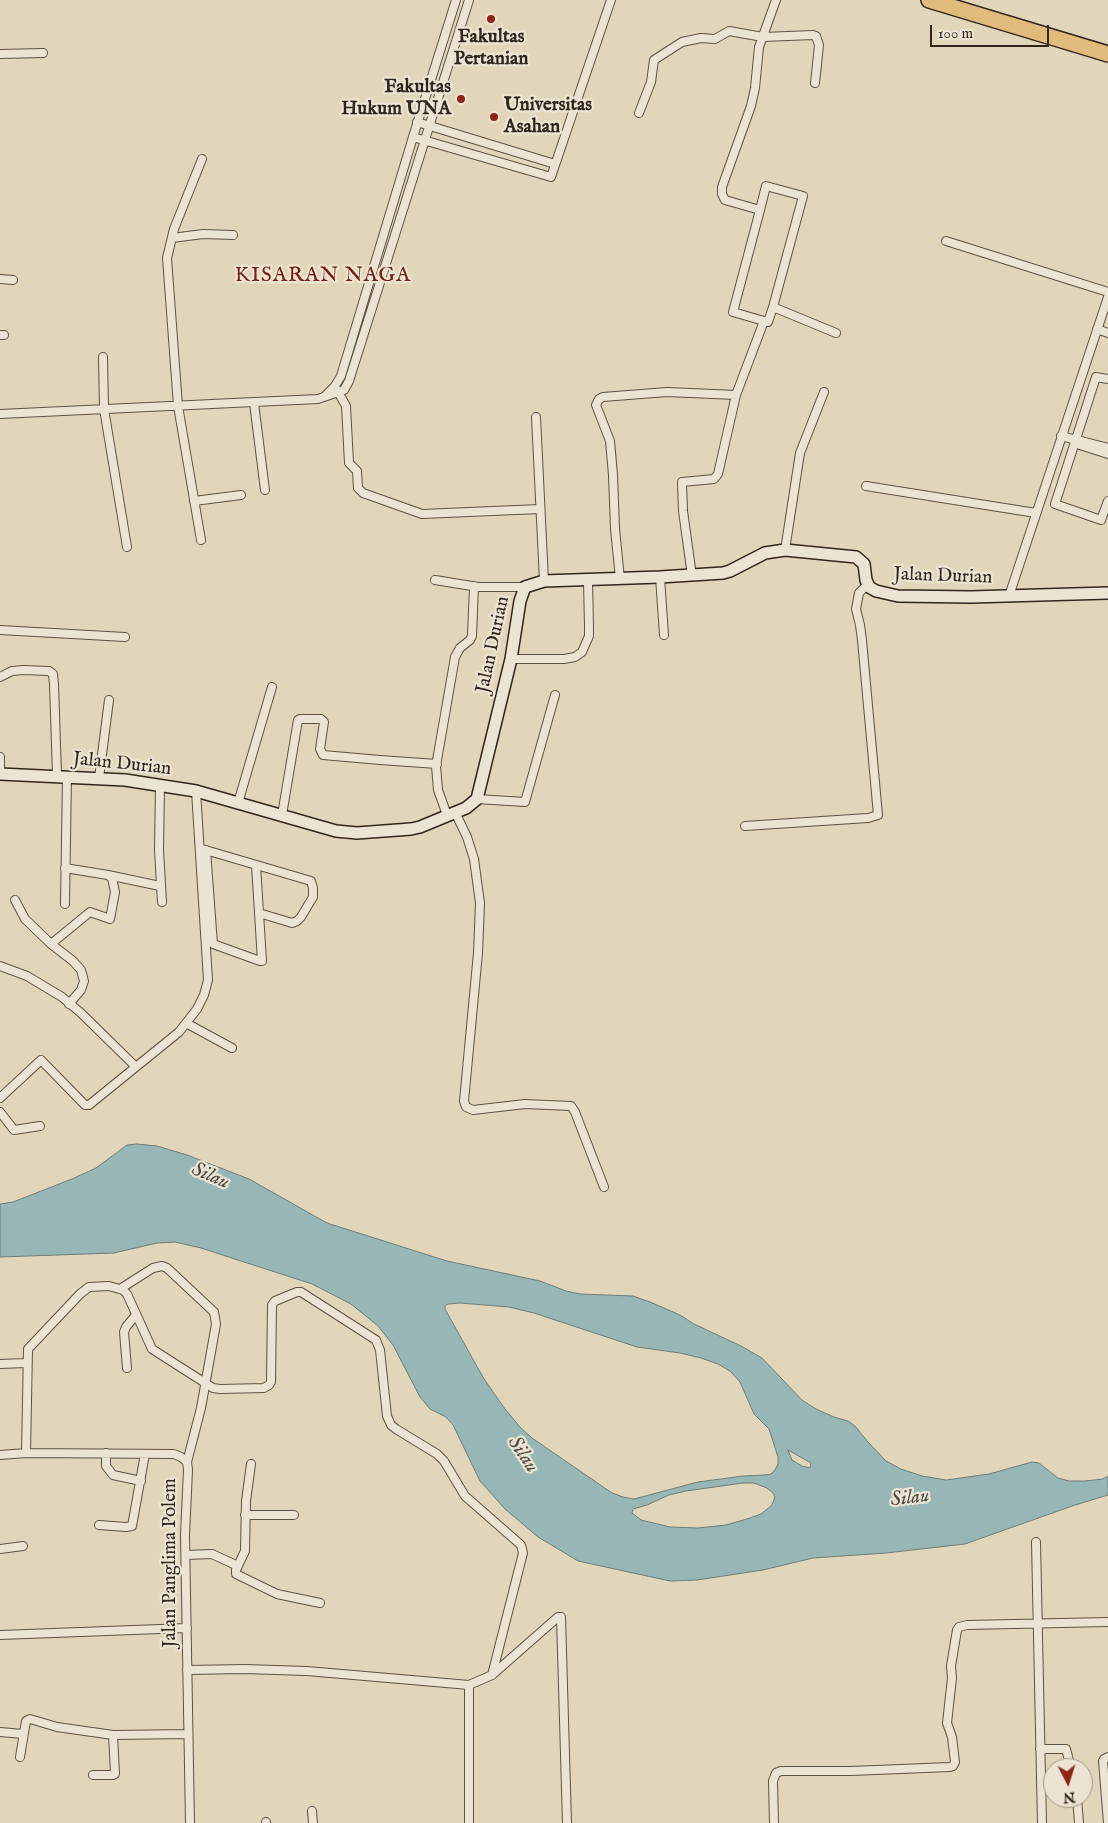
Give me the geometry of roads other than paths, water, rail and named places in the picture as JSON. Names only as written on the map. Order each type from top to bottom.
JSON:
[{"type":"highway","points":[[929,0],[1108,54]]},
{"type":"street","points":[[0,414],[322,399],[337,389],[417,122],[456,0]]},
{"type":"street","points":[[337,389],[344,390],[349,381],[469,0]]},
{"type":"street","points":[[413,137],[551,177],[612,0]]},
{"type":"street","points":[[760,210],[725,200],[722,194],[722,187],[751,106],[755,88],[759,47],[776,0]]},
{"type":"street","points":[[639,113],[651,82],[654,60],[682,42],[694,39],[719,38],[732,31],[763,37],[813,34],[816,36],[819,45],[815,83]]},
{"type":"street","points":[[0,54],[42,53]]},
{"type":"street","points":[[417,122],[555,164]]},
{"type":"street","points":[[201,540],[178,406],[167,258],[172,238],[202,159]]},
{"type":"street","points":[[766,186],[803,196],[774,308],[768,322],[733,312],[760,210],[766,186]]},
{"type":"street","points":[[172,238],[203,234],[233,235]]},
{"type":"street","points":[[946,241],[1108,292]]},
{"type":"street","points":[[0,279],[14,280]]},
{"type":"street","points":[[1009,596],[1108,296]]},
{"type":"street","points":[[774,308],[836,333]]},
{"type":"street","points":[[692,576],[683,511],[682,482],[714,479],[716,477],[736,395],[764,320]]},
{"type":"street","points":[[1097,329],[1108,333]]},
{"type":"street","points":[[103,357],[104,410],[127,547]]},
{"type":"street","points":[[1108,379],[1096,377],[1055,505],[1102,520],[1108,501]]},
{"type":"street","points":[[337,389],[346,406],[349,464],[357,471],[358,488],[363,493],[422,514],[540,509]]},
{"type":"street","points":[[620,579],[610,441],[596,405],[599,399],[603,397],[667,392],[736,395]]},
{"type":"street","points":[[786,550],[800,453],[824,392]]},
{"type":"street","points":[[254,403],[265,490]]},
{"type":"street","points":[[536,417],[544,581]]},
{"type":"street","points":[[1061,436],[1076,441],[1080,445],[1108,454]]},
{"type":"street","points":[[1076,441],[1082,440],[1108,448]]},
{"type":"street","points":[[866,486],[1036,513]]},
{"type":"street","points":[[194,501],[242,495]]},
{"type":"street","name":"Jalan Durian","points":[[0,774],[134,781],[196,791],[336,831],[357,833],[420,827],[466,808],[477,799],[511,659],[520,601],[525,587],[544,581],[692,576],[730,571],[764,554],[786,550],[856,557],[864,564],[866,580],[876,591],[909,597],[1108,594]]},
{"type":"street","points":[[660,577],[664,635]]},
{"type":"street","points":[[435,580],[474,586],[525,587]]},
{"type":"street","points":[[511,659],[564,659],[575,657],[582,652],[590,627],[588,580]]},
{"type":"street","points":[[474,586],[472,636],[455,656],[437,764],[438,790],[451,814],[467,837],[474,859],[480,903],[478,953],[464,1101],[466,1107],[473,1110],[524,1104],[571,1106],[604,1187]]},
{"type":"street","points":[[745,826],[868,818],[878,815],[862,640],[856,609],[859,593],[864,588],[870,586]]},
{"type":"street","points":[[0,630],[125,637]]},
{"type":"street","points":[[0,677],[12,670],[49,671],[53,674],[62,776],[65,904]]},
{"type":"street","points":[[238,803],[272,687]]},
{"type":"street","points":[[477,799],[525,802],[555,695]]},
{"type":"street","points":[[99,778],[109,700]]},
{"type":"street","points":[[282,815],[298,720],[300,719],[321,720],[324,722],[320,749],[323,755],[437,764]]},
{"type":"street","points":[[0,757],[0,774]]},
{"type":"street","points":[[160,786],[160,886],[162,902]]},
{"type":"street","points":[[196,791],[213,944],[262,961],[256,865]]},
{"type":"street","points":[[203,849],[310,881],[313,888],[313,897],[297,922],[292,923],[259,913]]},
{"type":"street","points":[[0,1098],[41,1060],[87,1105],[180,1032],[198,1008],[208,980],[203,849]]},
{"type":"street","points":[[65,868],[160,886]]},
{"type":"street","points":[[51,944],[90,912],[110,919],[115,892],[112,878],[108,875]]},
{"type":"street","points":[[15,900],[25,919],[51,944],[73,961],[80,970],[84,981],[81,990],[69,1004]]},
{"type":"street","points":[[0,966],[27,976],[69,1004],[81,1013],[136,1067]]},
{"type":"street","points":[[186,1023],[232,1048]]},
{"type":"street","points":[[0,1112],[14,1130],[40,1126]]},
{"type":"street","points":[[120,1289],[154,1268],[162,1266],[167,1268],[214,1312],[216,1324],[201,1408],[187,1462]]},
{"type":"street","points":[[26,1452],[26,1363],[28,1349],[84,1290],[97,1285],[109,1286],[120,1289],[127,1294],[152,1350],[213,1388],[220,1389],[267,1387],[271,1382],[272,1305],[275,1301],[296,1292],[301,1292],[376,1340],[380,1350],[387,1416],[391,1425],[437,1454],[444,1461],[465,1496],[523,1548],[492,1675]]},
{"type":"street","points":[[127,1368],[124,1332],[136,1315]]},
{"type":"street","points":[[1,1362],[26,1363]]},
{"type":"street","name":"Jalan Panglima Polem","points":[[0,1455],[26,1452],[174,1454],[187,1462],[186,1555],[190,1823]]},
{"type":"street","points":[[106,1454],[106,1466],[113,1475],[141,1481]]},
{"type":"street","points":[[98,1525],[132,1526],[145,1454]]},
{"type":"street","points":[[251,1464],[246,1501],[245,1551],[236,1570],[236,1575],[277,1594],[320,1603]]},
{"type":"street","points":[[245,1516],[294,1515]]},
{"type":"street","points":[[1036,1542],[1042,1823]]},
{"type":"street","points":[[0,1549],[23,1546]]},
{"type":"street","points":[[186,1555],[212,1554],[238,1566]]},
{"type":"street","points":[[187,1670],[307,1671],[469,1685],[492,1675],[558,1617],[561,1617],[567,1823]]},
{"type":"street","points":[[774,1823],[773,1781],[776,1773],[781,1771],[851,1771],[953,1766],[955,1762],[952,1737],[947,1723],[952,1678],[951,1666],[959,1627],[967,1625],[1108,1622]]},
{"type":"street","points":[[0,1635],[187,1628]]},
{"type":"street","points":[[469,1685],[469,1823]]},
{"type":"street","points":[[20,1757],[26,1721],[30,1719],[57,1728],[113,1735],[188,1734]]},
{"type":"street","points":[[0,1732],[23,1734]]},
{"type":"street","points":[[92,1775],[115,1774],[113,1735]]},
{"type":"street","points":[[1040,1749],[1066,1749],[1069,1758]]},
{"type":"street","points":[[1108,1757],[1103,1761],[1108,1823]]},
{"type":"street","points":[[1078,1808],[1079,1823]]},
{"type":"street","points":[[312,1811],[313,1823]]},
{"type":"water","name":"Silau","points":[[127,1145],[157,1146],[187,1155],[249,1179],[327,1223],[447,1261],[540,1281],[580,1294],[633,1296],[650,1302],[680,1315],[762,1358],[802,1400],[816,1409],[848,1421],[855,1426],[886,1461],[901,1469],[922,1476],[946,1480],[989,1474],[1032,1462],[1039,1463],[1058,1478],[1069,1481],[1103,1479],[1108,1476],[1108,1495],[965,1544],[886,1553],[813,1558],[763,1570],[697,1580],[670,1581],[578,1561],[538,1537],[505,1509],[480,1481],[453,1425],[446,1417],[430,1409],[420,1397],[393,1345],[378,1326],[351,1304],[312,1284],[201,1248],[175,1242],[157,1243],[114,1253],[0,1257],[0,1204],[13,1202],[96,1168]],"holes":[[[460,1303],[509,1307],[534,1313],[637,1347],[680,1353],[718,1364],[730,1371],[740,1382],[754,1414],[769,1429],[778,1457],[778,1464],[775,1470],[771,1474],[765,1475],[698,1482],[634,1499],[612,1493],[532,1438],[505,1409],[484,1379],[445,1309],[445,1306],[448,1304]],[[788,1450],[811,1463],[810,1468],[792,1460]],[[754,1483],[767,1488],[775,1497],[772,1505],[761,1514],[726,1525],[698,1528],[670,1527],[641,1520],[632,1513],[633,1509],[669,1495],[686,1491]]]},
{"type":"place","name":"Fakultas Pertanian","points":[[491,19]]},
{"type":"place","name":"Fakultas Hukum UNA","points":[[461,99]]},
{"type":"place","name":"Universitas Asahan","points":[[494,117]]},
{"type":"district","name":"KISARAN NAGA","points":[[323,277]]}]
